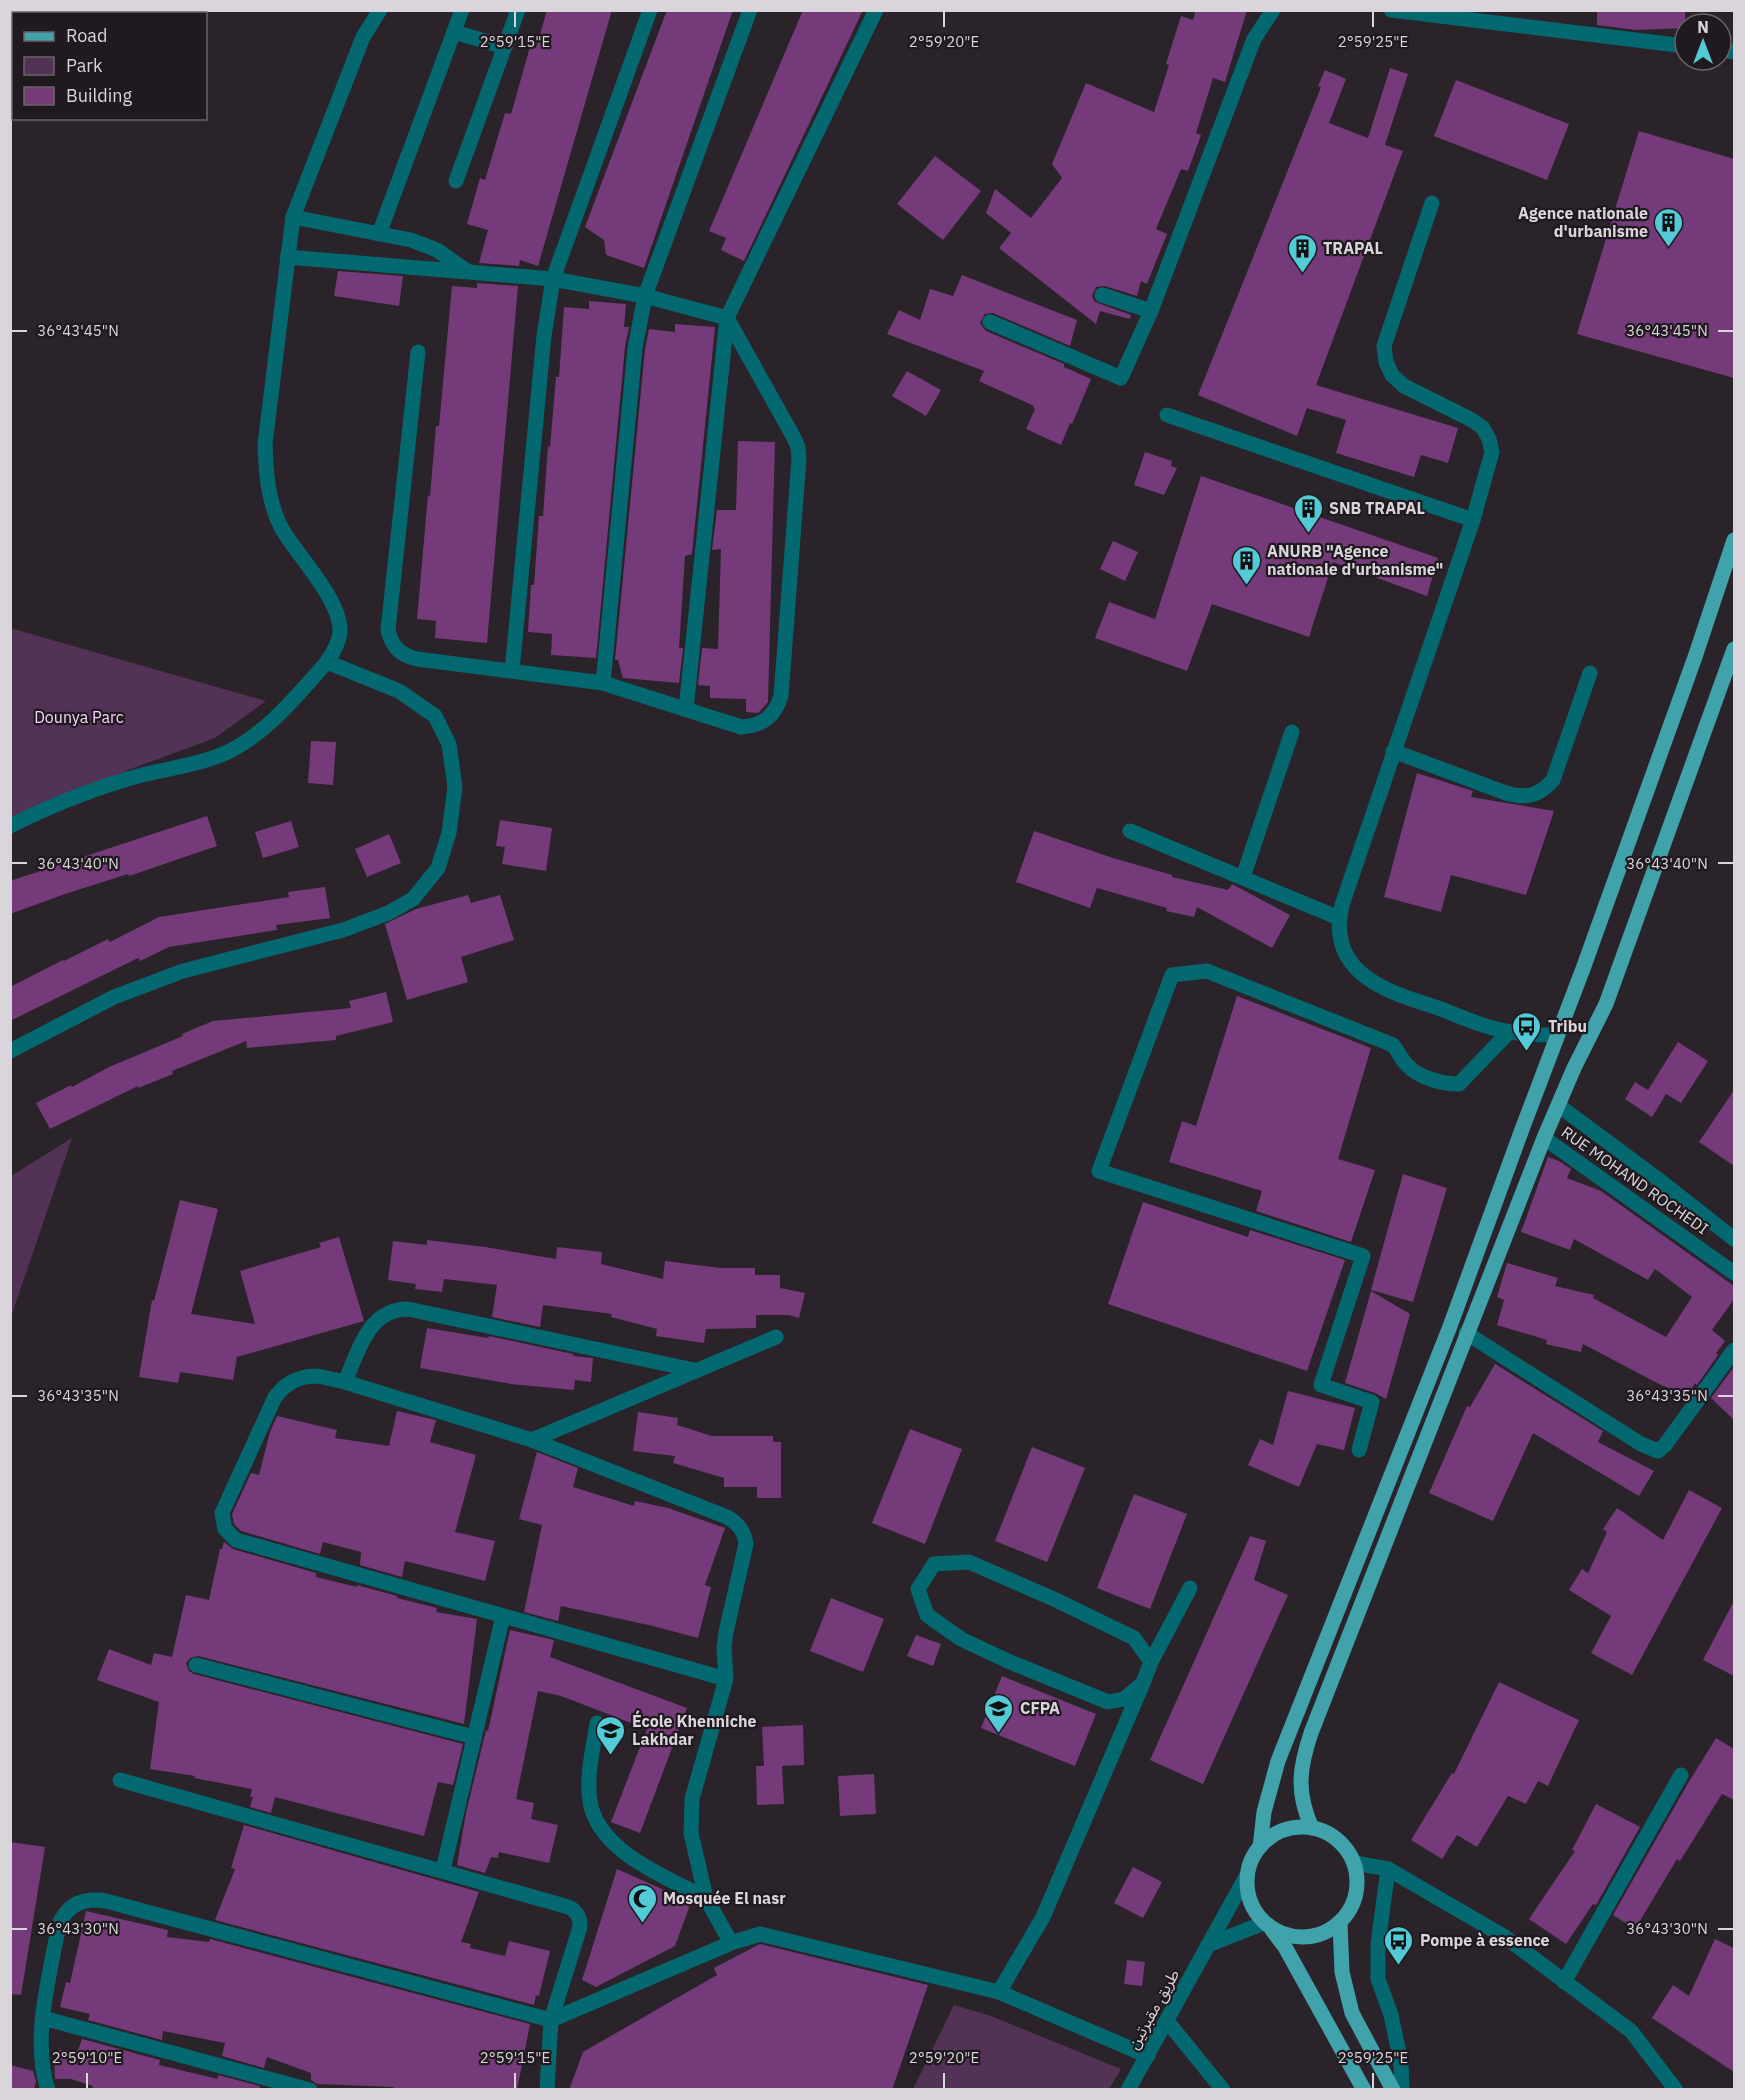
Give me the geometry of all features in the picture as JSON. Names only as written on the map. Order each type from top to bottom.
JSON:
[{"type":"main road","points":[[1260,1847],[1264,1812],[1278,1761],[1449,1329],[1691,668],[1734,540]]},
{"type":"main road","points":[[1312,1828],[1302,1802],[1300,1788],[1302,1761],[1306,1746],[1544,1138],[1606,1004],[1734,649]]},
{"type":"main road","points":[[1266,1924],[1285,1935],[1305,1937],[1323,1933],[1340,1923],[1350,1911],[1356,1896],[1358,1880],[1354,1863],[1348,1851],[1338,1840],[1326,1832],[1312,1828],[1293,1828],[1275,1834],[1260,1847],[1251,1860],[1247,1875],[1248,1893],[1254,1909],[1266,1924],[1285,1947],[1364,2090]]},
{"type":"main road","points":[[1340,1923],[1342,1972],[1352,2013],[1393,2090]]},
{"type":"street","points":[[10,826],[101,788],[206,760],[230,751],[271,721],[327,662],[338,640],[340,632],[338,620],[324,590],[282,528],[272,503],[266,476],[265,444],[293,217],[363,38],[380,10]]},
{"type":"street","points":[[379,234],[462,10]]},
{"type":"street","points":[[456,181],[518,10]]},
{"type":"street","points":[[512,671],[544,336],[553,279],[650,10]]},
{"type":"street","points":[[603,683],[635,348],[645,296],[750,10]]},
{"type":"street","points":[[686,709],[727,318],[876,10]]},
{"type":"street","points":[[990,322],[1121,378],[1151,311],[1254,39],[1273,10]]},
{"type":"street","points":[[1391,10],[1673,45]]},
{"type":"street","points":[[454,32],[505,47]]},
{"type":"street","points":[[1432,203],[1384,346],[1386,362],[1392,375],[1404,386],[1472,420],[1483,428],[1492,452],[1473,520],[1393,751],[1339,918],[1339,936],[1345,953],[1355,967],[1386,989],[1485,1026],[1509,1032],[1557,1035]]},
{"type":"street","points":[[293,217],[411,240],[426,245],[467,271]]},
{"type":"street","points":[[287,257],[553,279],[645,296],[727,318],[798,447],[781,696],[772,716],[753,727],[741,728],[603,683],[408,657],[400,653],[390,639],[388,630],[418,352]]},
{"type":"street","points":[[1102,295],[1151,311]]},
{"type":"street","points":[[1167,415],[1473,520]]},
{"type":"street","points":[[10,1051],[114,997],[183,971],[343,930],[388,914],[413,898],[438,868],[449,833],[455,787],[449,744],[435,716],[399,691],[327,662]]},
{"type":"street","points":[[1393,751],[1506,793],[1532,796],[1544,790],[1553,780],[1590,673]]},
{"type":"street","points":[[1243,877],[1292,732]]},
{"type":"street","points":[[1130,831],[1339,918]]},
{"type":"street","points":[[1359,1450],[1372,1402],[1321,1385],[1363,1256],[1099,1171],[1172,975],[1207,971],[1393,1045],[1406,1064],[1415,1071],[1443,1084],[1459,1084],[1509,1032]]},
{"type":"street","points":[[1558,1105],[1734,1239]]},
{"type":"street","name":"RUE MOHAND ROCHEDI","points":[[1544,1138],[1734,1272]]},
{"type":"street","points":[[345,1382],[369,1329],[381,1316],[399,1309],[408,1309],[694,1370]]},
{"type":"street","points":[[1466,1333],[1641,1444],[1658,1451],[1665,1445],[1734,1350]]},
{"type":"street","points":[[532,1440],[776,1337]]},
{"type":"street","points":[[726,1679],[236,1540],[225,1529],[222,1513],[275,1397],[293,1381],[305,1377],[318,1376],[345,1382],[532,1440],[727,1517],[738,1524],[745,1536],[746,1544],[726,1632],[724,1659],[726,1679],[692,1799],[691,1833],[706,1898],[731,1943]]},
{"type":"street","points":[[1143,1683],[1124,1699],[1108,1702],[1010,1662],[961,1639],[927,1615],[918,1589],[934,1564],[969,1562],[1056,1600],[1134,1638],[1151,1662]]},
{"type":"street","points":[[999,1992],[1043,1917],[1151,1662],[1190,1588]]},
{"type":"street","points":[[443,1870],[503,1616]]},
{"type":"street","points":[[196,1665],[474,1737]]},
{"type":"street","points":[[597,1724],[589,1776],[590,1803],[597,1823],[610,1841],[634,1860],[706,1898]]},
{"type":"street","points":[[1564,1982],[1681,1775]]},
{"type":"street","points":[[120,1780],[443,1870],[566,1906],[575,1911],[579,1916],[580,1927],[551,2020],[547,2090]]},
{"type":"street","points":[[1354,1863],[1388,1869],[1505,1937],[1630,2031],[1676,2090]]},
{"type":"street","points":[[1388,1869],[1378,1944],[1378,1978],[1391,2015],[1401,2062],[1402,2090]]},
{"type":"street","name":"طريق مقبرتين","points":[[1128,2090],[1247,1875]]},
{"type":"street","points":[[48,2090],[43,2074],[41,2046],[43,2018],[59,1924],[70,1908],[87,1899],[96,1899],[551,2020],[731,1943],[760,1934],[999,1992],[1148,2056]]},
{"type":"street","points":[[1209,1945],[1266,1924]]},
{"type":"street","points":[[43,2018],[310,2090]]},
{"type":"street","points":[[1167,2021],[1223,2090]]},
{"type":"green space","name":"Dounya Parc","points":[[10,628],[266,701],[215,738],[128,770],[11,821]]},
{"type":"green space","points":[[72,1138],[11,1317],[11,1176]]},
{"type":"green space","points":[[954,2005],[991,2016],[1121,2069],[1109,2089],[913,2089]]},
{"type":"building","points":[[547,10],[612,10],[538,266],[520,260],[519,266],[479,263],[488,230],[467,224],[480,178],[485,180],[505,113],[511,114],[530,47],[536,48]]},
{"type":"building","points":[[667,10],[733,10],[644,268],[606,255],[604,240],[585,227]]},
{"type":"building","points":[[803,10],[863,10],[744,261],[721,250],[726,238],[709,231]]},
{"type":"building","points":[[1196,10],[1247,10],[1225,82],[1213,78],[1196,133],[1201,135],[1188,171],[1181,169],[1156,229],[1167,234],[1147,284],[1141,281],[1137,296],[1105,286],[1096,287],[1092,296],[1095,302],[1131,315],[1130,319],[1100,311],[1096,324],[999,248],[1011,233],[986,213],[995,189],[1031,218],[1062,178],[1052,164],[1086,83],[1154,112],[1181,16],[1193,20]]},
{"type":"building","points":[[1597,10],[1685,10],[1685,12],[1673,12],[1673,28],[1636,30],[1597,25]]},
{"type":"building","name":"TRAPAL","points":[[1390,68],[1408,74],[1385,145],[1403,151],[1316,385],[1458,428],[1448,463],[1421,455],[1414,477],[1336,453],[1346,420],[1307,408],[1297,436],[1198,395],[1321,87],[1318,86],[1325,70],[1346,79],[1329,123],[1368,138]]},
{"type":"building","points":[[1456,80],[1569,124],[1547,180],[1434,136]]},
{"type":"building","name":"Agence nationale d'urbanisme","points":[[1639,131],[1734,159],[1734,378],[1577,334]]},
{"type":"building","points":[[935,156],[981,191],[943,240],[897,204]]},
{"type":"building","points":[[338,271],[403,276],[399,306],[334,296]]},
{"type":"building","points":[[962,275],[1077,320],[1070,346],[993,313],[985,314],[980,323],[986,331],[1064,364],[1064,367],[1091,379],[1061,445],[1026,429],[1035,409],[1034,406],[979,381],[984,371],[887,334],[899,310],[920,320],[930,289],[953,296]]},
{"type":"building","points":[[477,283],[518,286],[487,643],[435,638],[436,621],[417,619],[428,495],[430,496],[436,426],[439,426],[452,286],[477,288]]},
{"type":"building","points":[[589,301],[626,304],[624,327],[629,327],[625,347],[596,658],[551,655],[552,634],[528,632],[539,516],[543,516],[548,446],[550,447],[556,377],[559,377],[564,307],[589,309]]},
{"type":"building","points":[[675,324],[715,327],[692,554],[685,556],[679,648],[683,648],[679,683],[623,678],[618,660],[615,660],[645,349],[649,329],[675,332]]},
{"type":"building","points":[[907,371],[941,390],[926,416],[892,396]]},
{"type":"building","points":[[738,441],[775,442],[768,702],[758,713],[746,712],[746,699],[710,698],[710,686],[698,685],[702,648],[718,649],[721,549],[712,550],[717,510],[736,510]]},
{"type":"building","points":[[1145,452],[1172,461],[1171,466],[1177,468],[1164,495],[1134,485]]},
{"type":"building","points":[[1201,476],[1438,558],[1427,596],[1333,562],[1309,637],[1212,604],[1187,671],[1095,638],[1109,602],[1155,619]]},
{"type":"building","points":[[1113,541],[1138,552],[1125,581],[1100,569]]},
{"type":"building","points":[[311,741],[336,742],[333,785],[308,783]]},
{"type":"building","points":[[1417,773],[1473,791],[1471,797],[1554,811],[1526,895],[1451,875],[1441,912],[1384,897]]},
{"type":"building","points":[[207,816],[217,846],[129,876],[128,874],[65,894],[10,914],[10,881]]},
{"type":"building","points":[[500,820],[552,828],[546,871],[502,864],[505,847],[496,846]]},
{"type":"building","points":[[291,821],[299,847],[263,858],[255,832]]},
{"type":"building","points":[[1034,831],[1172,875],[1172,877],[1228,890],[1232,884],[1290,915],[1272,948],[1197,907],[1194,917],[1166,911],[1167,908],[1097,888],[1090,908],[1016,882]]},
{"type":"building","points":[[389,834],[401,863],[367,877],[355,849]]},
{"type":"building","points":[[325,887],[330,918],[276,925],[277,930],[169,947],[140,961],[138,958],[10,1021],[10,987],[63,960],[108,939],[110,942],[159,917],[289,897],[288,892]]},
{"type":"building","points":[[468,895],[471,903],[500,895],[514,940],[461,957],[468,982],[407,1000],[385,924],[416,909]]},
{"type":"building","points":[[386,992],[393,1022],[336,1036],[336,1040],[247,1048],[246,1041],[172,1071],[173,1074],[138,1088],[138,1086],[50,1129],[36,1103],[109,1067],[213,1021],[351,1008],[349,1001]]},
{"type":"building","points":[[1237,996],[1371,1048],[1338,1159],[1375,1170],[1351,1242],[1256,1211],[1262,1191],[1169,1162],[1182,1121],[1196,1126]]},
{"type":"building","points":[[1678,1042],[1708,1061],[1681,1103],[1666,1094],[1652,1117],[1625,1099],[1635,1082],[1648,1090]]},
{"type":"building","points":[[1734,1090],[1734,1166],[1699,1142]]},
{"type":"building","points":[[1548,1157],[1571,1169],[1567,1178],[1601,1191],[1734,1286],[1734,1299],[1712,1330],[1725,1341],[1716,1353],[1718,1355],[1697,1385],[1695,1383],[1689,1395],[1661,1385],[1583,1344],[1581,1352],[1546,1344],[1547,1340],[1497,1325],[1504,1300],[1497,1297],[1507,1263],[1558,1278],[1555,1286],[1594,1295],[1593,1298],[1666,1337],[1692,1297],[1655,1269],[1648,1280],[1574,1239],[1570,1250],[1521,1232]]},
{"type":"building","points":[[1403,1174],[1447,1188],[1413,1302],[1371,1290]]},
{"type":"building","points":[[180,1200],[218,1209],[191,1314],[255,1324],[240,1271],[321,1247],[319,1243],[339,1237],[364,1321],[237,1357],[233,1380],[180,1372],[178,1383],[139,1377],[152,1300],[154,1301]]},
{"type":"building","points":[[1143,1202],[1248,1237],[1250,1230],[1345,1260],[1307,1371],[1108,1304]]},
{"type":"building","points":[[427,1240],[556,1259],[557,1247],[602,1252],[601,1264],[663,1279],[665,1261],[720,1268],[755,1268],[755,1275],[780,1275],[780,1288],[805,1293],[799,1318],[789,1315],[756,1315],[756,1328],[706,1329],[704,1343],[656,1336],[657,1329],[611,1317],[612,1314],[543,1305],[540,1327],[492,1317],[497,1285],[444,1279],[442,1292],[415,1289],[416,1284],[388,1280],[393,1241],[427,1245]]},
{"type":"building","points":[[1371,1291],[1410,1314],[1386,1399],[1345,1383]]},
{"type":"building","points":[[427,1328],[488,1338],[489,1336],[573,1354],[573,1356],[593,1358],[591,1382],[575,1380],[574,1390],[511,1384],[420,1368]]},
{"type":"building","points":[[1495,1364],[1603,1431],[1598,1442],[1654,1471],[1639,1496],[1533,1433],[1493,1521],[1429,1493],[1467,1406],[1470,1407]]},
{"type":"building","points":[[1733,1368],[1734,1370],[1734,1420],[1711,1398]]},
{"type":"building","points":[[1288,1391],[1355,1408],[1344,1450],[1317,1444],[1299,1487],[1248,1465],[1260,1439],[1273,1445]]},
{"type":"building","points":[[397,1411],[436,1420],[430,1442],[476,1455],[455,1532],[495,1541],[485,1581],[405,1561],[402,1577],[360,1565],[361,1552],[323,1542],[320,1554],[241,1531],[234,1524],[232,1514],[251,1473],[259,1475],[270,1432],[277,1416],[337,1430],[335,1438],[389,1446]]},
{"type":"building","points":[[638,1412],[678,1418],[677,1425],[712,1436],[773,1436],[773,1442],[781,1442],[781,1498],[757,1498],[757,1487],[724,1487],[724,1478],[673,1463],[675,1456],[633,1451]]},
{"type":"building","points":[[910,1429],[962,1449],[925,1544],[872,1523]]},
{"type":"building","points":[[1032,1447],[1085,1468],[1047,1562],[995,1541]]},
{"type":"building","points":[[537,1452],[578,1468],[573,1487],[634,1506],[635,1501],[668,1508],[725,1528],[705,1585],[711,1587],[698,1638],[561,1606],[558,1621],[524,1612],[542,1525],[519,1519]]},
{"type":"building","points":[[1689,1490],[1722,1508],[1632,1675],[1591,1653],[1611,1616],[1569,1590],[1582,1569],[1588,1573],[1607,1532],[1603,1529],[1617,1508],[1663,1540]]},
{"type":"building","points":[[1134,1494],[1187,1514],[1150,1609],[1097,1588]]},
{"type":"building","points":[[1250,1536],[1266,1541],[1254,1580],[1288,1595],[1203,1784],[1150,1760]]},
{"type":"building","points":[[224,1542],[233,1549],[316,1573],[316,1577],[397,1596],[397,1598],[437,1608],[436,1612],[477,1619],[464,1724],[198,1656],[190,1658],[186,1663],[189,1671],[194,1674],[463,1744],[453,1785],[438,1782],[424,1836],[275,1797],[271,1813],[250,1807],[253,1797],[250,1797],[252,1789],[150,1769],[159,1702],[97,1680],[109,1649],[151,1665],[154,1653],[172,1657],[186,1595],[209,1600],[220,1549]]},
{"type":"building","points":[[831,1598],[884,1619],[863,1672],[810,1651]]},
{"type":"building","points":[[1734,1601],[1734,1676],[1703,1660]]},
{"type":"building","points":[[510,1630],[554,1640],[550,1657],[687,1708],[640,1833],[611,1822],[647,1729],[561,1696],[538,1691],[516,1799],[534,1803],[531,1819],[558,1825],[549,1863],[499,1852],[498,1858],[491,1857],[485,1873],[457,1865],[466,1813],[486,1730],[488,1731]]},
{"type":"building","points":[[916,1635],[941,1644],[933,1666],[907,1656]]},
{"type":"building","points":[[1002,1676],[1096,1714],[1075,1766],[981,1728]]},
{"type":"building","points":[[1499,1682],[1579,1720],[1548,1786],[1538,1781],[1526,1804],[1508,1796],[1477,1847],[1457,1835],[1442,1859],[1411,1840],[1452,1773],[1454,1774]]},
{"type":"building","points":[[803,1725],[804,1765],[782,1766],[784,1804],[757,1805],[756,1766],[764,1766],[762,1727]]},
{"type":"building","points":[[1716,1738],[1734,1749],[1734,1800],[1722,1794],[1680,1861],[1677,1859],[1635,1929],[1613,1915]]},
{"type":"building","points":[[874,1774],[876,1814],[840,1816],[838,1776]]},
{"type":"building","points":[[1596,1804],[1640,1827],[1596,1905],[1593,1904],[1566,1944],[1529,1919],[1575,1851],[1572,1850]]},
{"type":"building","points":[[244,1825],[479,1892],[461,1942],[471,1944],[470,1948],[505,1956],[509,1941],[550,1951],[539,1996],[536,1995],[534,2005],[215,1920],[235,1869],[231,1868]]},
{"type":"building","points":[[10,1842],[45,1847],[21,1995],[10,1994]]},
{"type":"building","points":[[1133,1867],[1162,1882],[1143,1918],[1114,1903]]},
{"type":"building","name":"Mosquée El nasr","points":[[617,1869],[691,1902],[675,1946],[596,1987],[582,1980]]},
{"type":"building","points":[[86,1911],[168,1930],[167,1937],[209,1942],[210,1939],[530,2024],[517,2090],[393,2090],[394,2087],[317,2084],[311,2080],[311,2073],[267,2057],[264,2068],[222,2056],[225,2043],[163,2031],[162,2040],[88,2020],[90,2014],[60,2007],[66,1982],[70,1983]]},
{"type":"building","points":[[1715,1939],[1734,1948],[1734,2072],[1652,2018],[1673,1985],[1689,1996]]},
{"type":"building","points":[[760,1944],[928,1985],[892,2090],[569,2090],[583,2052],[717,1975],[714,1968]]},
{"type":"building","points":[[1127,1960],[1145,1962],[1142,1986],[1124,1984]]},
{"type":"building","points":[[82,2039],[160,2060],[159,2065],[218,2079],[218,2075],[260,2086],[259,2090],[92,2090],[93,2086],[71,2079],[55,2079],[54,2050],[78,2050]]},
{"type":"building","points":[[10,2065],[33,2071],[36,2081],[34,2090],[10,2090]]},
{"type":"place","name":"Agence nationale d'urbanisme","points":[[1669,248]]},
{"type":"place","name":"TRAPAL","points":[[1302,274]]},
{"type":"place","name":"SNB TRAPAL","points":[[1308,534]]},
{"type":"place","name":"ANURB \"Agence nationale d'urbanisme\"","points":[[1246,586]]},
{"type":"place","name":"Tribu","points":[[1527,1052]]},
{"type":"place","name":"CFPA","points":[[999,1734]]},
{"type":"place","name":"École Khenniche Lakhdar","points":[[611,1756]]},
{"type":"place","name":"Mosquée El nasr","points":[[642,1924]]},
{"type":"place","name":"Pompe à essence","points":[[1399,1966]]}]
